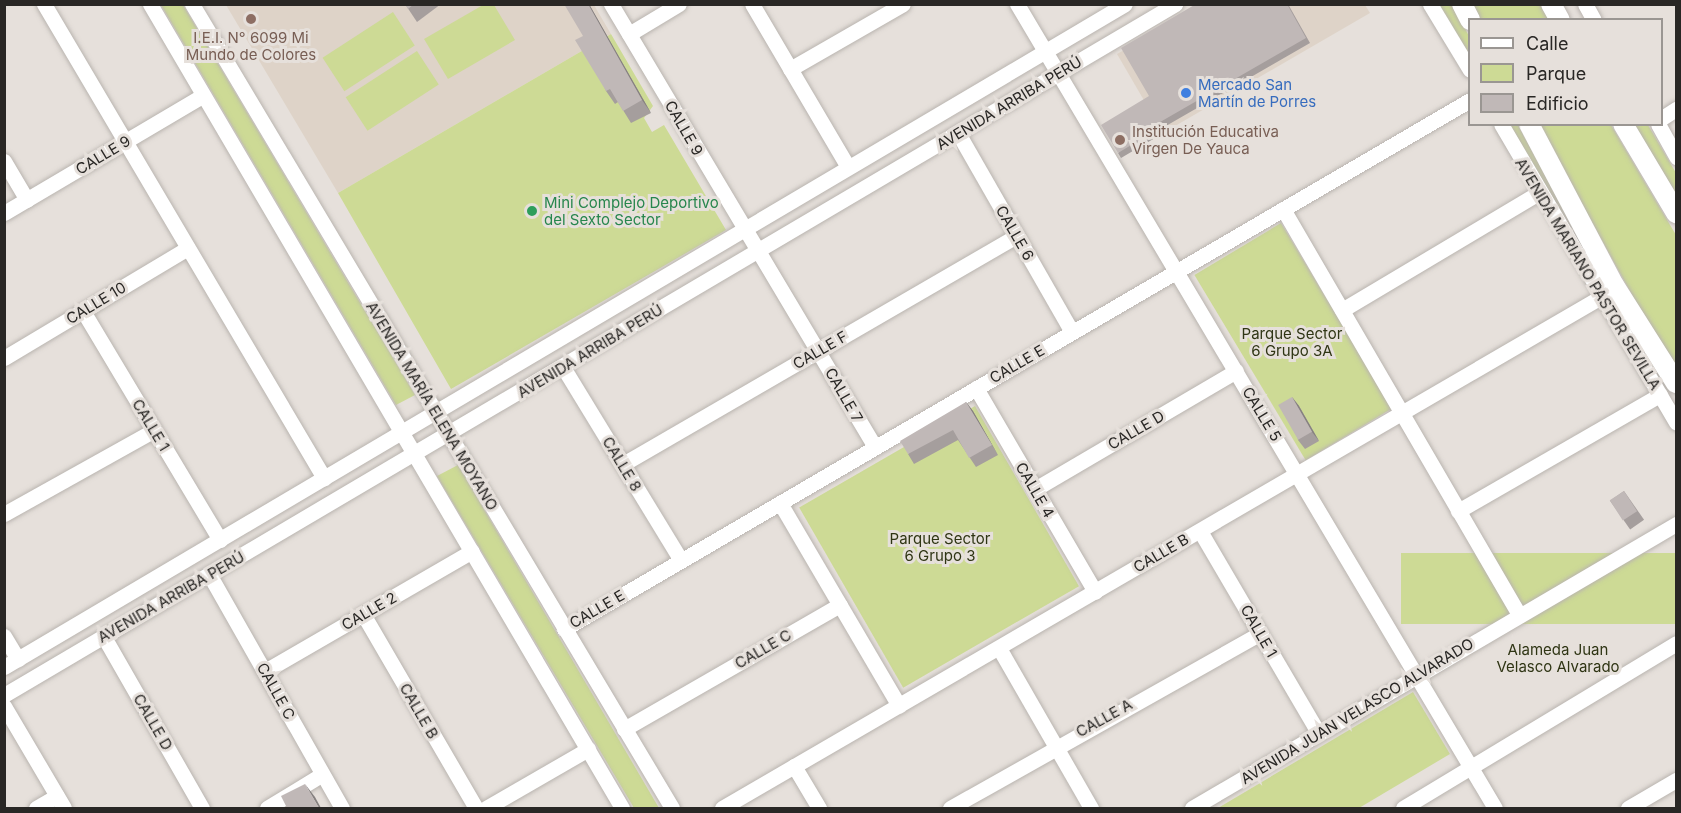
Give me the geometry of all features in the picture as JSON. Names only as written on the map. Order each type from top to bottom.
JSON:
[{"type":"main road","points":[[1462,4],[1469,18]]},
{"type":"main road","points":[[1551,4],[1559,18]]},
{"type":"main road","name":"AVENIDA MARIANO PASTOR SEVILLA","points":[[1530,126],[1614,285],[1677,383]]},
{"type":"main road","points":[[1624,126],[1677,213]]},
{"type":"street","points":[[44,4],[324,478]]},
{"type":"street","points":[[150,4],[622,808]]},
{"type":"street","name":"AVENIDA MARÍA ELENA MOYANO","points":[[192,4],[672,808]]},
{"type":"street","name":"CALLE 9","points":[[611,4],[743,229],[759,250]]},
{"type":"street","points":[[629,34],[679,4]]},
{"type":"street","points":[[752,4],[848,167]]},
{"type":"street","points":[[790,69],[903,4]]},
{"type":"street","points":[[1017,4],[1052,63]]},
{"type":"street","name":"AVENIDA ARRIBA PERÚ","points":[[4,695],[449,435],[958,133],[1052,63],[1125,4]]},
{"type":"street","name":"AVENIDA ARRIBA PERÚ","points":[[4,667],[848,167],[1052,63],[1175,4]]},
{"type":"street","points":[[1430,4],[1468,67]]},
{"type":"street","points":[[1585,4],[1593,18]]},
{"type":"street","name":"CALLE 5","points":[[1052,63],[1470,766]]},
{"type":"street","name":"CALLE 9","points":[[4,213],[202,96]]},
{"type":"street","name":"CALLE E","points":[[564,629],[1468,101]]},
{"type":"street","points":[[1663,117],[1677,109]]},
{"type":"street","name":"AVENIDA MARIANO PASTOR SEVILLA","points":[[1502,126],[1599,298],[1677,422]]},
{"type":"street","points":[[1659,126],[1677,157]]},
{"type":"street","name":"CALLE 6","points":[[958,133],[1072,332]]},
{"type":"street","points":[[4,161],[27,200]]},
{"type":"street","points":[[1341,310],[1539,192]]},
{"type":"street","points":[[1283,209],[1519,615]]},
{"type":"street","name":"CALLE F","points":[[622,464],[1017,236]]},
{"type":"street","name":"CALLE 10","points":[[4,358],[188,248]]},
{"type":"street","name":"CALLE 7","points":[[759,250],[875,447]]},
{"type":"street","name":"CALLE B","points":[[722,808],[1599,298]]},
{"type":"street","name":"CALLE 1","points":[[83,311],[220,540]]},
{"type":"street","name":"CALLE 8","points":[[563,367],[681,560]]},
{"type":"street","name":"CALLE D","points":[[1035,489],[1236,372]]},
{"type":"street","name":"CALLE 4","points":[[976,388],[1095,592]]},
{"type":"street","points":[[1458,511],[1660,395]]},
{"type":"street","points":[[4,514],[154,430]]},
{"type":"street","points":[[780,503],[899,706]]},
{"type":"street","name":"AVENIDA JUAN VELASCO ALVARADO","points":[[1192,808],[1318,732],[1677,524]]},
{"type":"street","name":"CALLE 1","points":[[1200,531],[1318,732]]},
{"type":"street","name":"CALLE 2","points":[[265,671],[472,551]]},
{"type":"street","name":"CALLE C","points":[[209,574],[321,775],[342,808]]},
{"type":"street","name":"CALLE C","points":[[624,729],[840,605]]},
{"type":"street","name":"CALLE B","points":[[363,614],[476,808]]},
{"type":"street","name":"CALLE A","points":[[950,808],[1056,745],[1260,633]]},
{"type":"street","points":[[4,636],[18,659]]},
{"type":"street","name":"CALLE D","points":[[104,637],[202,808]]},
{"type":"street","points":[[999,648],[1091,808]]},
{"type":"street","points":[[1403,808],[1470,766],[1674,649]]},
{"type":"street","points":[[4,706],[61,802],[36,808]]},
{"type":"street","points":[[486,808],[588,749]]},
{"type":"street","points":[[795,766],[819,808]]},
{"type":"street","points":[[1470,766],[1495,808]]},
{"type":"street","points":[[267,808],[321,775]]},
{"type":"street","points":[[1628,808],[1677,780]]},
{"type":"shaded area","points":[[226,5],[594,5],[611,34],[338,193]]},
{"type":"shaded area","name":"Mercado San Martín de Porres","points":[[1203,5],[1365,5],[1370,13],[1163,133],[1117,54]]},
{"type":"green space","points":[[161,5],[183,5],[415,395],[396,405]]},
{"type":"green space","points":[[483,5],[494,5],[515,40],[448,79],[424,39]]},
{"type":"green space","points":[[1437,5],[1452,5],[1468,34],[1468,56]]},
{"type":"green space","points":[[1472,5],[1540,5],[1548,18],[1479,18]]},
{"type":"green space","points":[[393,12],[415,46],[344,91],[323,58]]},
{"type":"green space","name":"Mini Complejo Deportivo del Sexto Sector","points":[[611,34],[653,106],[644,118],[652,132],[664,125],[726,230],[451,389],[338,193]]},
{"type":"green space","points":[[417,51],[439,85],[367,131],[346,97]]},
{"type":"green space","points":[[1510,126],[1519,126],[1616,307]]},
{"type":"green space","points":[[1539,126],[1612,126],[1676,235],[1676,374]]},
{"type":"green space","points":[[1633,126],[1649,126],[1676,173],[1676,199]]},
{"type":"green space","name":"Parque Sector 6 Grupo 3A","points":[[1281,223],[1392,408],[1306,460],[1194,275]]},
{"type":"green space","name":"Parque Sector 6 Grupo 3","points":[[975,406],[1079,586],[903,688],[799,508]]},
{"type":"green space","points":[[458,465],[659,808],[634,808],[437,476]]},
{"type":"green space","points":[[1401,553],[1676,553],[1676,624],[1401,624]]},
{"type":"green space","points":[[1413,692],[1450,754],[1359,808],[1218,808]]},
{"type":"building","points":[[564,4],[588,4],[642,100],[623,111],[610,89],[606,91],[575,40],[583,36]]},
{"type":"building","name":"Mercado San Martín de Porres","points":[[1196,4],[1287,4],[1306,38],[1148,129],[1151,133],[1118,153],[1101,125],[1149,96],[1121,48]]},
{"type":"building","points":[[1292,397],[1312,432],[1298,440],[1278,405]]},
{"type":"building","points":[[966,402],[992,445],[969,458],[953,430],[908,454],[900,441]]},
{"type":"building","points":[[1624,491],[1637,511],[1623,520],[1610,500]]},
{"type":"building","points":[[305,784],[319,808],[287,808],[281,796]]},
{"type":"place","name":"I.E.I. N° 6099 Mi Mundo de Colores","points":[[251,19]]},
{"type":"place","name":"Mercado San Martín de Porres","points":[[1186,93]]},
{"type":"place","name":"Institución Educativa Virgen De Yauca","points":[[1120,140]]},
{"type":"place","name":"Mini Complejo Deportivo del Sexto Sector","points":[[532,211]]},
{"type":"park label","name":"Alameda Juan Velasco Alvarado","points":[[1558,658]]}]
